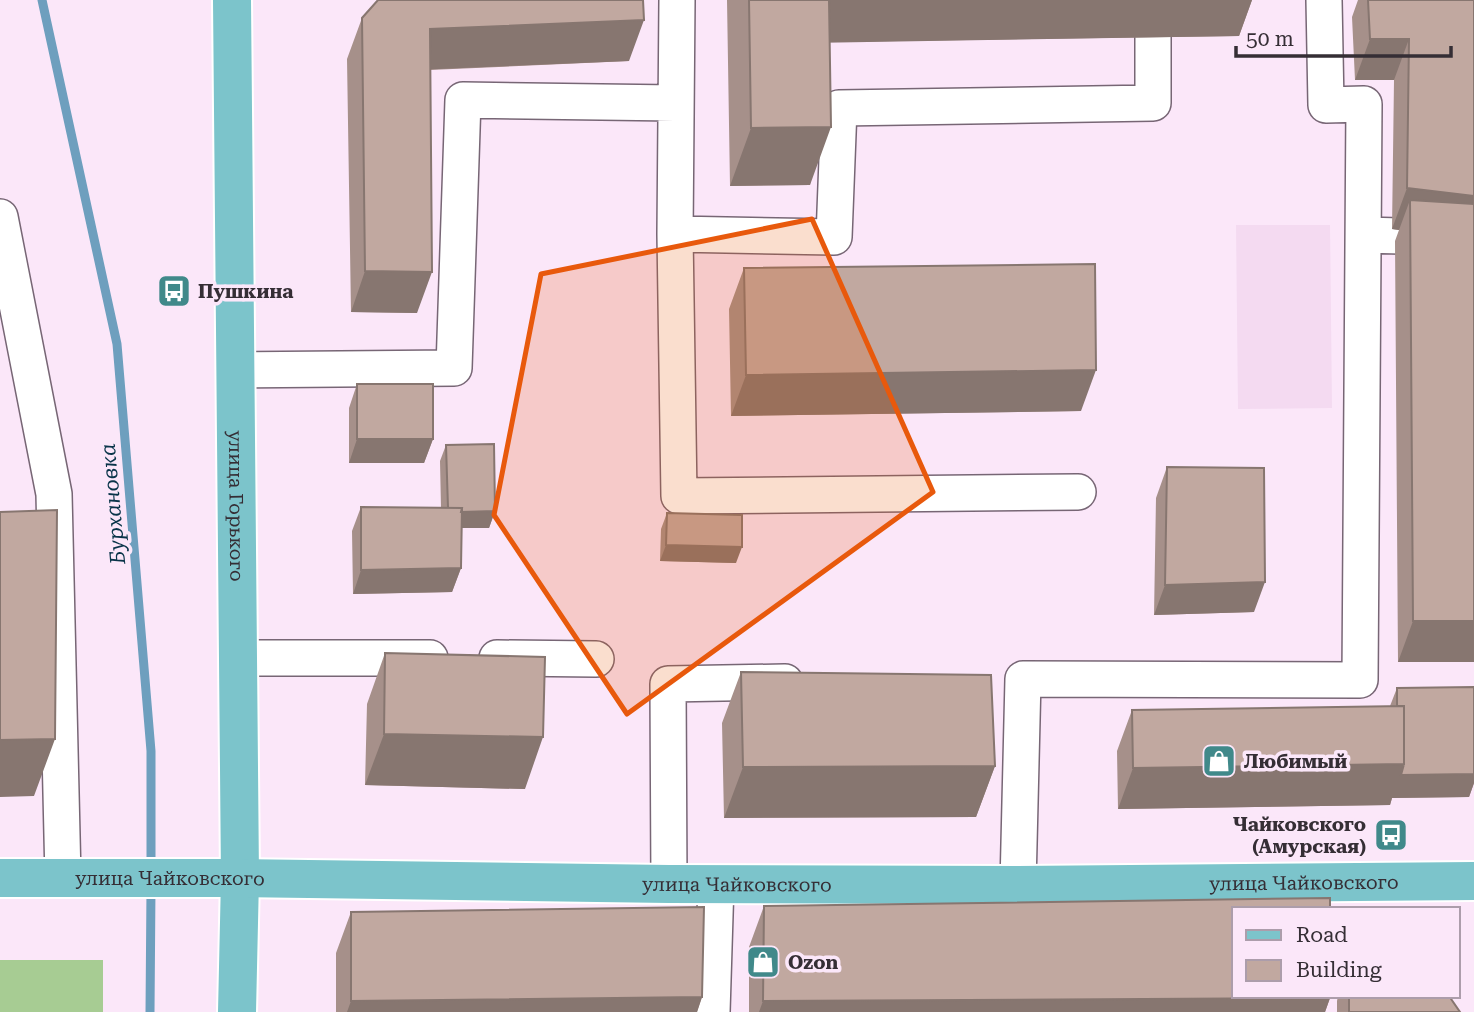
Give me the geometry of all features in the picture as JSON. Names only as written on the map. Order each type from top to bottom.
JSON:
[{"type":"main road","name":"улица Горького","points":[[232,0],[240,878],[237,1012]]},
{"type":"main road","name":"улица Чайковского","points":[[0,878],[160,877],[669,884],[1018,885],[1474,881]]},
{"type":"lane","points":[[677,0],[675,234],[679,496],[1078,492]]},
{"type":"lane","points":[[675,234],[834,237],[839,107],[1153,103],[1153,0]]},
{"type":"lane","points":[[1018,885],[1009,679],[1360,680],[1364,104],[1326,105],[1324,0]]},
{"type":"lane","points":[[235,370],[454,368],[463,100],[675,103]]},
{"type":"lane","points":[[0,217],[54,495],[41,556],[63,878]]},
{"type":"lane","points":[[1364,235],[1474,238]]},
{"type":"lane","points":[[238,658],[596,659]]},
{"type":"lane","points":[[669,884],[668,684],[818,682]]},
{"type":"lane","points":[[712,1012],[716,883]]},
{"type":"highlighted area","points":[[812,219],[933,492],[627,714],[494,515],[541,274]]},
{"type":"shaded area","points":[[1236,225],[1330,225],[1332,408],[1238,409]]},
{"type":"green space","points":[[0,960],[103,960],[103,1012],[0,1012]]},
{"type":"building","points":[[378,0],[643,0],[644,20],[430,29],[432,272],[365,271],[362,18]]},
{"type":"building","points":[[749,0],[829,0],[831,127],[751,128]]},
{"type":"building","points":[[1368,0],[1474,0],[1474,196],[1407,188],[1409,39],[1370,39]]},
{"type":"building","points":[[1410,200],[1474,204],[1474,621],[1413,621]]},
{"type":"building","points":[[1095,264],[1096,370],[746,375],[744,268]]},
{"type":"building","points":[[357,384],[433,384],[433,439],[357,439]]},
{"type":"building","points":[[494,444],[495,511],[461,512],[462,508],[448,508],[446,445]]},
{"type":"building","points":[[1167,467],[1264,468],[1265,582],[1165,585]]},
{"type":"building","points":[[361,507],[462,508],[461,568],[361,570]]},
{"type":"building","points":[[57,510],[55,739],[0,740],[0,512]]},
{"type":"building","points":[[667,513],[742,515],[742,547],[666,545]]},
{"type":"building","points":[[385,653],[545,657],[543,737],[384,734]]},
{"type":"building","points":[[741,672],[991,675],[995,766],[743,767]]},
{"type":"building","points":[[1474,687],[1474,774],[1401,775],[1404,764],[1404,706],[1397,706],[1397,688]]},
{"type":"building","points":[[1404,706],[1404,764],[1133,768],[1132,710]]},
{"type":"building","points":[[1330,898],[1330,907],[1232,907],[1232,998],[1330,998],[763,1001],[764,906]]},
{"type":"building","points":[[704,907],[702,997],[351,1001],[351,912]]},
{"type":"building","points":[[1349,998],[1450,998],[1460,1012],[1349,1012]]},
{"type":"waterway","name":"Бурхановка","points":[[42,0],[117,344],[151,751],[151,870]]},
{"type":"waterway","name":"Бурхановка","points":[[150,1012],[151,888]]},
{"type":"place","name":"Пушкина","points":[[174,291]]},
{"type":"place","name":"Любимый","points":[[1219,761]]},
{"type":"place","name":"Чайковского (Амурская)","points":[[1391,835]]},
{"type":"place","name":"Ozon","points":[[763,962]]}]
